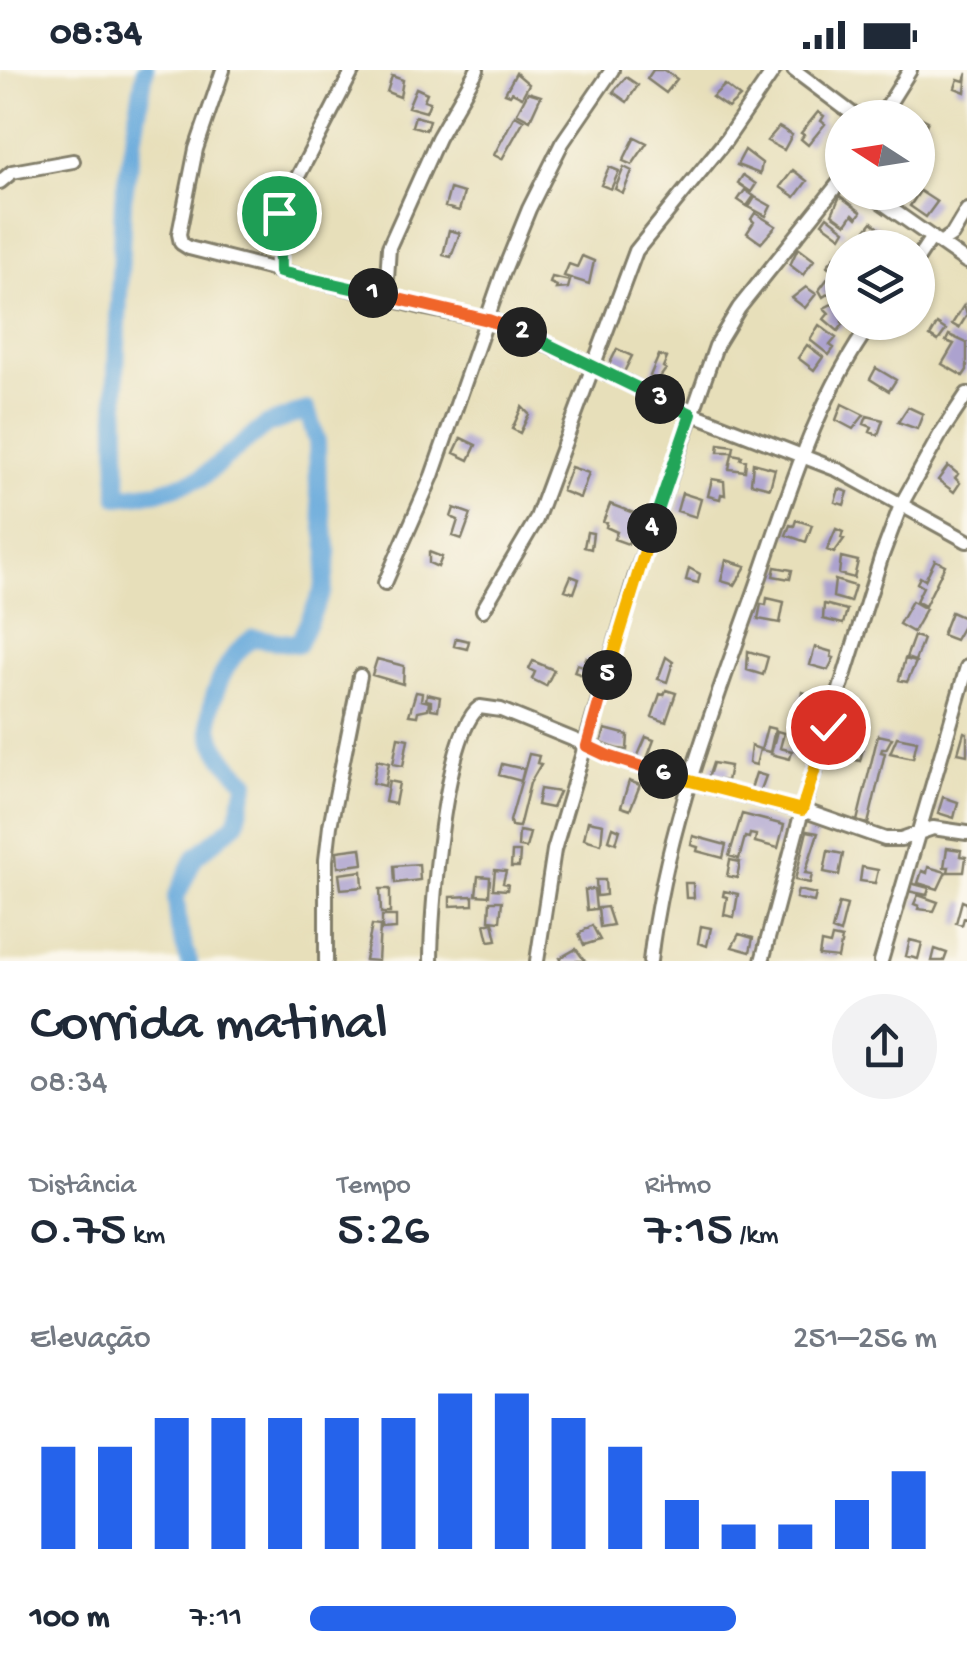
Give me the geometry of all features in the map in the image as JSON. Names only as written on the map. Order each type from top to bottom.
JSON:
[{"type":"street","points":[[224,70],[196,149],[179,234],[189,248],[488,320],[541,340],[691,414],[803,455],[967,542]]},
{"type":"street","points":[[280,272],[279,213],[352,70]]},
{"type":"street","points":[[386,296],[389,247],[438,138],[477,70]]},
{"type":"street","points":[[386,583],[432,476],[529,209],[562,142],[612,70]]},
{"type":"street","points":[[483,610],[536,520],[546,484],[636,251],[726,140],[774,70]]},
{"type":"street","points":[[794,70],[834,100]]},
{"type":"street","points":[[891,100],[910,70]]},
{"type":"street","points":[[0,182],[12,172],[73,160]]},
{"type":"street","points":[[537,961],[554,850],[635,578],[691,414],[723,332],[825,201]]},
{"type":"street","points":[[896,210],[942,238],[967,262]]},
{"type":"street","points":[[935,244],[967,210]]},
{"type":"street","points":[[650,961],[656,912],[688,781],[803,455],[836,378],[860,340]]},
{"type":"street","points":[[762,961],[802,810],[855,637],[902,505],[940,433],[967,394]]},
{"type":"street","points":[[881,961],[967,667]]},
{"type":"street","points":[[326,961],[328,843],[360,676]]},
{"type":"street","points":[[431,961],[433,892],[450,781],[472,712],[489,706],[608,756],[802,810],[886,839],[933,828],[967,833]]},
{"type":"building","points":[[653,70],[664,70],[677,79],[666,93],[647,79]]},
{"type":"building","points":[[516,73],[529,84],[522,97],[505,93]]},
{"type":"building","points":[[967,73],[965,92],[955,88],[958,79],[964,81]]},
{"type":"building","points":[[392,76],[403,80],[400,97],[387,92]]},
{"type":"building","points":[[626,77],[638,85],[627,102],[613,92]]},
{"type":"building","points":[[725,85],[740,97],[728,108],[712,97]]},
{"type":"building","points":[[416,88],[427,93],[424,100],[430,102],[426,112],[408,107]]},
{"type":"building","points":[[528,92],[541,96],[530,120],[517,113]]},
{"type":"building","points":[[818,112],[824,116],[821,121],[825,124],[808,145],[801,139],[801,133]]},
{"type":"building","points":[[515,115],[524,120],[502,159],[494,155]]},
{"type":"building","points":[[415,116],[429,120],[426,130],[412,126]]},
{"type":"building","points":[[779,127],[792,135],[784,150],[767,141]]},
{"type":"building","points":[[635,137],[647,143],[632,165],[623,161]]},
{"type":"building","points":[[745,150],[762,163],[760,174],[737,165]]},
{"type":"building","points":[[609,167],[619,171],[611,189],[601,185]]},
{"type":"building","points":[[624,167],[632,171],[623,193],[615,189]]},
{"type":"building","points":[[793,170],[807,181],[795,197],[780,187]]},
{"type":"building","points":[[743,175],[756,184],[751,192],[738,183]]},
{"type":"building","points":[[450,189],[464,193],[459,211],[445,207]]},
{"type":"building","points":[[745,190],[754,196],[747,206],[738,200]]},
{"type":"building","points":[[755,197],[771,206],[766,216],[749,207]]},
{"type":"building","points":[[834,210],[861,212],[857,218],[853,214],[846,224],[832,214]]},
{"type":"building","points":[[755,213],[776,226],[761,243],[747,233]]},
{"type":"building","points":[[827,216],[845,230],[832,230],[822,223]]},
{"type":"building","points":[[449,230],[460,233],[451,257],[443,255]]},
{"type":"building","points":[[798,248],[814,260],[803,275],[790,265]]},
{"type":"building","points":[[582,256],[594,261],[589,284],[564,276],[569,264],[577,267]]},
{"type":"building","points":[[552,277],[570,281],[568,288],[556,289],[550,283]]},
{"type":"building","points":[[806,287],[816,294],[805,308],[792,298]]},
{"type":"building","points":[[964,305],[967,315],[959,328],[952,324]]},
{"type":"building","points":[[937,324],[946,330],[938,341],[935,339]]},
{"type":"building","points":[[819,325],[825,330],[825,340],[834,340],[830,345],[834,348],[829,355],[810,340]]},
{"type":"building","points":[[949,335],[967,343],[967,370],[963,376],[942,364],[954,344],[946,341]]},
{"type":"building","points":[[807,345],[823,357],[814,370],[798,358]]},
{"type":"building","points":[[617,349],[632,356],[624,372],[609,365]]},
{"type":"building","points":[[659,355],[667,358],[663,367],[666,369],[658,380],[650,376]]},
{"type":"building","points":[[876,368],[896,380],[889,391],[870,379]]},
{"type":"building","points":[[842,404],[864,415],[853,429],[836,420]]},
{"type":"building","points":[[522,407],[529,414],[520,433],[512,429]]},
{"type":"building","points":[[908,407],[923,414],[917,429],[898,422]]},
{"type":"building","points":[[867,416],[883,420],[878,435],[864,424]]},
{"type":"building","points":[[461,438],[476,445],[469,460],[454,453]]},
{"type":"building","points":[[719,444],[734,446],[733,452],[718,452]]},
{"type":"building","points":[[732,454],[746,460],[745,471],[729,469]]},
{"type":"building","points":[[753,463],[775,469],[770,488],[751,483]]},
{"type":"building","points":[[948,466],[958,474],[955,478],[960,483],[954,492],[938,480]]},
{"type":"building","points":[[571,467],[589,473],[580,498],[562,491]]},
{"type":"building","points":[[712,479],[724,481],[725,495],[721,494],[720,499],[708,496]]},
{"type":"building","points":[[839,489],[848,492],[844,505],[835,502]]},
{"type":"building","points":[[682,493],[701,499],[696,517],[677,511]]},
{"type":"building","points":[[610,504],[639,515],[628,544],[614,539],[617,532],[603,522]]},
{"type":"building","points":[[454,508],[471,514],[462,539],[453,536],[458,520],[451,517]]},
{"type":"building","points":[[796,520],[812,525],[806,542],[786,535]]},
{"type":"building","points":[[836,529],[843,532],[844,539],[834,553],[827,550]]},
{"type":"building","points":[[587,532],[593,533],[591,549],[584,547]]},
{"type":"building","points":[[429,552],[442,557],[438,567],[429,563]]},
{"type":"building","points":[[841,557],[858,561],[854,578],[839,574]]},
{"type":"building","points":[[726,560],[746,566],[735,585],[721,581]]},
{"type":"building","points":[[935,560],[945,565],[925,606],[916,601],[923,587],[917,583],[920,577],[925,580]]},
{"type":"building","points":[[775,567],[792,570],[790,579],[773,576]]},
{"type":"building","points":[[689,568],[700,574],[698,583],[686,580]]},
{"type":"building","points":[[571,576],[579,579],[574,593],[565,590]]},
{"type":"building","points":[[835,580],[855,586],[850,602],[833,597]]},
{"type":"building","points":[[767,598],[784,602],[780,623],[758,619],[761,604],[766,605]]},
{"type":"building","points":[[912,601],[926,609],[913,632],[899,624]]},
{"type":"building","points":[[824,604],[847,610],[843,624],[823,619]]},
{"type":"building","points":[[951,612],[967,619],[955,640],[942,635]]},
{"type":"building","points":[[914,636],[923,639],[915,661],[906,658]]},
{"type":"building","points":[[456,638],[469,641],[467,649],[454,646]]},
{"type":"building","points":[[815,647],[832,652],[834,658],[828,670],[810,665]]},
{"type":"building","points":[[748,651],[768,657],[763,675],[747,670]]},
{"type":"building","points":[[666,657],[673,662],[667,682],[658,679]]},
{"type":"building","points":[[586,658],[600,663],[597,680],[574,672]]},
{"type":"building","points":[[377,659],[404,666],[403,684],[372,675]]},
{"type":"building","points":[[905,659],[916,662],[907,682],[899,680]]},
{"type":"building","points":[[533,661],[554,670],[546,686],[532,679],[535,672],[529,669]]},
{"type":"building","points":[[666,690],[676,693],[666,722],[652,717],[660,694],[664,695]]},
{"type":"building","points":[[416,692],[422,693],[421,700],[429,702],[428,709],[418,711],[417,716],[409,715]]},
{"type":"building","points":[[802,692],[820,697],[815,714],[797,710]]},
{"type":"building","points":[[427,694],[440,697],[438,710],[431,709]]},
{"type":"building","points":[[848,726],[864,734],[860,761],[847,758],[846,764],[831,760],[838,735]]},
{"type":"building","points":[[767,727],[775,729],[770,752],[761,750]]},
{"type":"building","points":[[605,729],[628,735],[627,750],[600,747]]},
{"type":"building","points":[[777,731],[784,733],[780,748],[792,751],[790,759],[771,754]]},
{"type":"building","points":[[964,732],[967,733],[967,755],[958,753]]},
{"type":"building","points":[[878,735],[892,738],[881,752],[885,753],[868,824],[857,821]]},
{"type":"building","points":[[398,737],[408,739],[403,766],[393,764]]},
{"type":"building","points":[[646,737],[654,740],[645,764],[636,760]]},
{"type":"building","points":[[897,737],[917,741],[913,758],[890,753]]},
{"type":"building","points":[[751,746],[760,749],[756,765],[749,763]]},
{"type":"building","points":[[529,754],[539,756],[537,763],[541,764],[530,783],[519,827],[511,826],[510,821]]},
{"type":"building","points":[[377,760],[389,763],[385,786],[373,783]]},
{"type":"building","points":[[713,763],[730,766],[727,781],[708,778]]},
{"type":"building","points":[[502,764],[524,769],[521,781],[499,775]]},
{"type":"building","points":[[756,773],[766,776],[758,798],[749,795]]},
{"type":"building","points":[[389,781],[399,783],[395,804],[385,802]]},
{"type":"building","points":[[629,781],[640,785],[630,810],[621,807]]},
{"type":"building","points":[[540,789],[559,792],[552,808],[537,805]]},
{"type":"building","points":[[943,797],[958,802],[954,818],[938,813]]},
{"type":"building","points":[[742,814],[784,825],[778,848],[755,842],[756,835],[750,834],[745,837],[739,859],[729,856]]},
{"type":"building","points":[[588,821],[603,824],[601,844],[584,839]]},
{"type":"building","points":[[613,827],[620,830],[616,843],[609,840]]},
{"type":"building","points":[[519,831],[530,833],[526,848],[518,847]]},
{"type":"building","points":[[807,831],[818,833],[805,873],[812,874],[810,883],[795,880]]},
{"type":"building","points":[[693,836],[726,845],[723,858],[697,851],[698,847],[691,845]]},
{"type":"building","points":[[361,848],[363,864],[338,867],[337,851]]},
{"type":"building","points":[[947,848],[961,850],[960,856],[966,857],[964,872],[948,872],[949,867],[944,867]]},
{"type":"building","points":[[828,851],[843,854],[839,875],[824,872]]},
{"type":"building","points":[[512,852],[520,852],[519,867],[511,867]]},
{"type":"building","points":[[730,860],[740,862],[737,878],[727,876]]},
{"type":"building","points":[[419,864],[420,880],[395,883],[394,866]]},
{"type":"building","points":[[862,867],[878,870],[875,883],[860,881]]},
{"type":"building","points":[[928,867],[946,872],[938,889],[918,883]]},
{"type":"building","points":[[495,870],[506,871],[503,883],[508,884],[507,890],[493,889]]},
{"type":"building","points":[[362,871],[363,887],[341,889],[339,874]]},
{"type":"building","points":[[478,876],[490,877],[489,896],[476,895]]},
{"type":"building","points":[[596,880],[605,880],[606,895],[597,896]]},
{"type":"building","points":[[685,883],[693,883],[694,898],[686,898]]},
{"type":"building","points":[[910,883],[929,888],[927,895],[908,891]]},
{"type":"building","points":[[380,889],[390,889],[390,913],[381,913]]},
{"type":"building","points":[[594,889],[596,909],[587,910],[585,890]]},
{"type":"building","points":[[798,890],[816,894],[814,902],[796,898]]},
{"type":"building","points":[[724,891],[738,894],[734,917],[724,915]]},
{"type":"building","points":[[918,895],[938,902],[934,911],[918,909],[914,904]]},
{"type":"building","points":[[473,896],[473,905],[450,906],[450,897]]},
{"type":"building","points":[[490,901],[502,901],[500,921],[489,920]]},
{"type":"building","points":[[962,901],[967,903],[967,919],[962,925],[956,923]]},
{"type":"building","points":[[839,903],[847,905],[840,933],[832,930]]},
{"type":"building","points":[[607,907],[613,925],[600,927],[598,908]]},
{"type":"building","points":[[382,916],[396,916],[396,929],[382,930]]},
{"type":"building","points":[[493,922],[497,940],[489,941],[485,924]]},
{"type":"building","points":[[372,925],[380,926],[378,961],[365,960]]},
{"type":"building","points":[[592,925],[600,940],[584,945],[579,934]]},
{"type":"building","points":[[701,926],[711,928],[707,946],[698,943]]},
{"type":"building","points":[[739,934],[753,938],[750,952],[732,947]]},
{"type":"building","points":[[832,937],[842,939],[838,958],[819,956],[821,943],[830,945]]},
{"type":"building","points":[[910,940],[922,943],[918,959],[906,956]]},
{"type":"building","points":[[576,949],[585,961],[562,961],[560,958]]},
{"type":"building","points":[[935,949],[947,953],[944,961],[932,961]]},
{"type":"waterway","points":[[145,70],[123,200],[116,372],[118,497],[158,492],[201,478],[266,425],[307,410],[317,442],[318,489],[328,553],[323,590],[298,644],[253,638],[229,664],[213,699],[212,737],[225,759],[247,782],[236,823],[195,857],[176,897],[179,929],[189,961]]},
{"type":"route","points":[[279,213],[280,272],[488,320],[541,340],[691,414],[635,578],[587,746],[648,770],[802,810],[828,727]]}]
